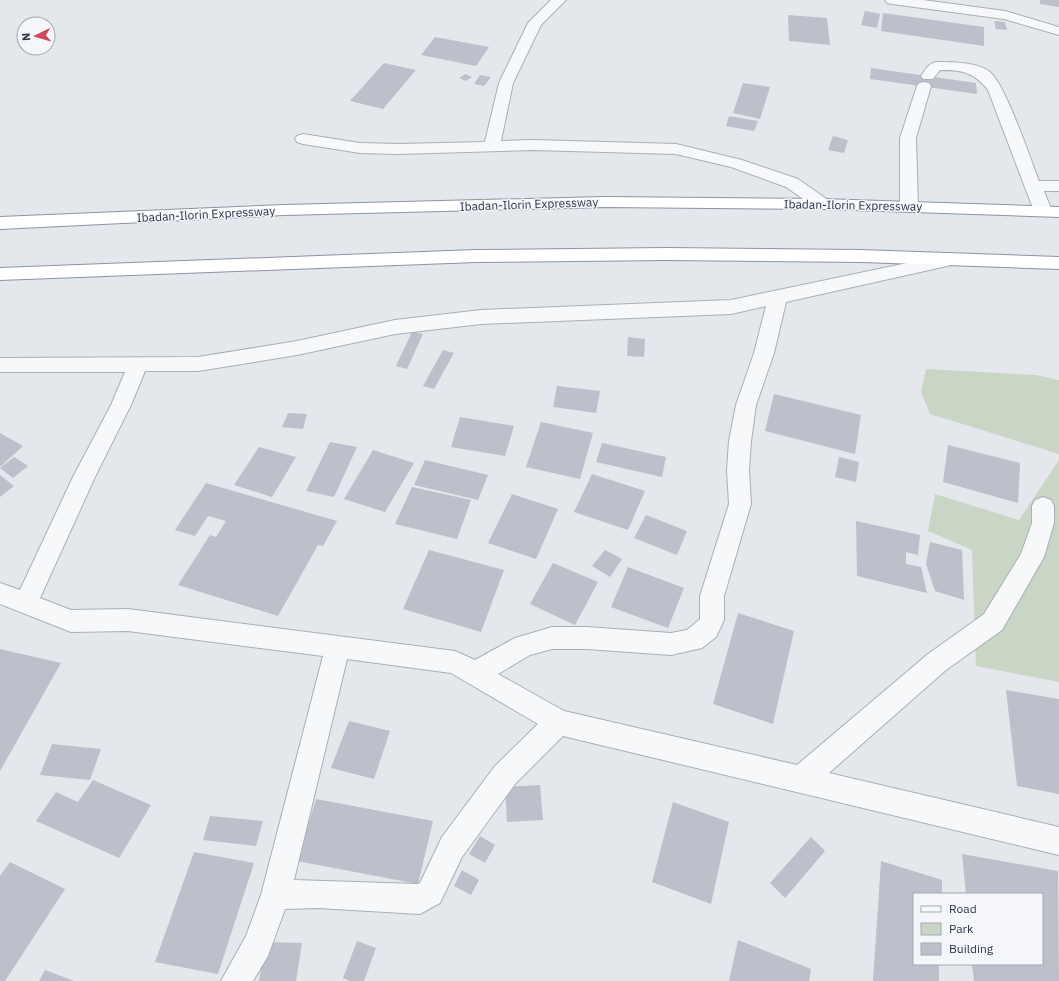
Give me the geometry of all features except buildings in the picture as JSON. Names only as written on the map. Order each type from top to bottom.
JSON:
[{"type":"highway","name":"Ibadan-Ilorin Expressway","points":[[0,223],[284,210],[605,202],[822,204],[1051,211]]},
{"type":"highway","points":[[0,274],[476,256],[666,254],[1059,263]]},
{"type":"street","points":[[492,145],[506,84],[535,23],[559,0]]},
{"type":"street","points":[[892,0],[1005,15],[1059,31]]},
{"type":"street","points":[[910,206],[908,138],[926,81],[936,66],[959,66],[984,75],[995,90],[1034,186],[1051,211]]},
{"type":"street","points":[[303,139],[360,148],[399,149],[492,145],[533,145],[676,149],[736,163],[792,183],[822,204]]},
{"type":"street","points":[[1034,186],[1059,186]]},
{"type":"street","points":[[0,365],[198,364],[297,348],[395,326],[481,316],[731,307],[950,260]]},
{"type":"street","points":[[476,674],[524,646],[552,638],[587,638],[671,644],[693,640],[707,629],[712,620],[712,596],[740,504],[738,470],[740,441],[746,405],[764,352],[778,297]]},
{"type":"street","points":[[26,603],[84,477],[121,405],[138,365]]},
{"type":"street","points":[[802,779],[937,662],[994,622],[1032,557],[1043,523],[1043,506]]},
{"type":"street","points":[[0,593],[71,621],[128,620],[455,662],[559,722],[1059,841]]},
{"type":"street","points":[[236,981],[257,945],[276,895],[338,647]]},
{"type":"street","points":[[276,895],[318,894],[420,899],[430,893],[452,847],[505,775],[559,722]]},
{"type":"green space","points":[[926,369],[1036,375],[1059,380],[1059,454],[930,414],[921,392]]},
{"type":"green space","points":[[1059,460],[1059,682],[976,666],[972,550],[928,531],[935,494],[1019,520]]}]
